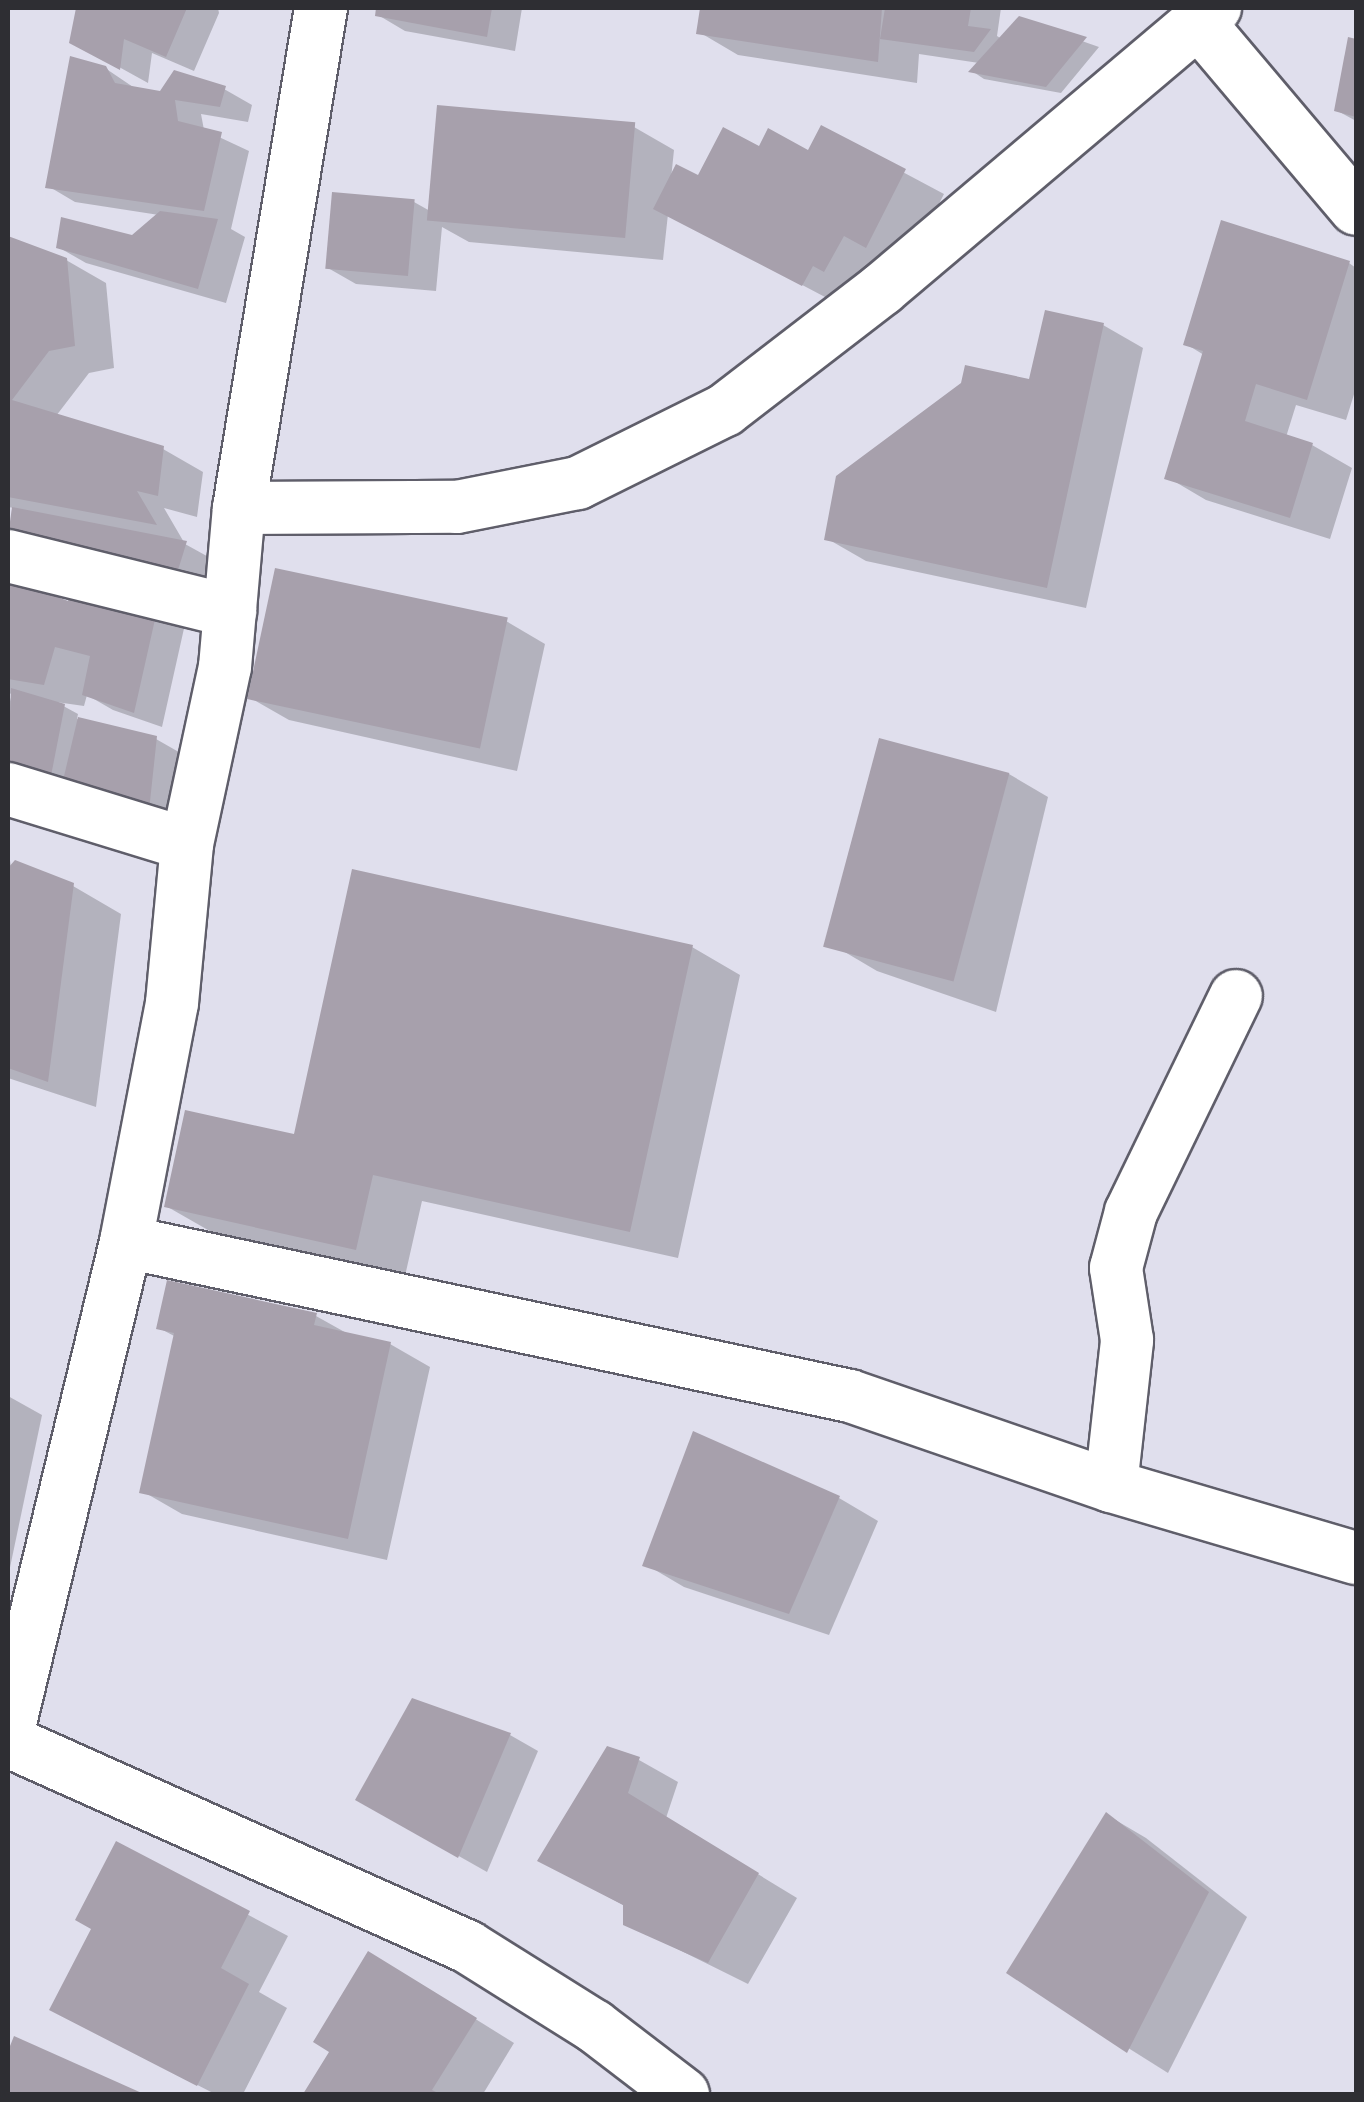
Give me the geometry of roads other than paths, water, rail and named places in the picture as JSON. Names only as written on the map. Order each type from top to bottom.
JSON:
[{"type":"street","points":[[8,1732],[126,1242],[172,1003],[187,844],[224,668],[239,508],[322,8]]},
{"type":"street","points":[[239,508],[457,507],[544,490],[578,482],[725,410],[882,290],[1207,15],[1356,209]]},
{"type":"street","points":[[8,556],[230,611]]},
{"type":"street","points":[[8,789],[187,844]]},
{"type":"street","points":[[1111,1486],[1127,1340],[1116,1268],[1131,1212],[1236,996]]},
{"type":"street","points":[[126,1242],[850,1396],[1111,1486],[1356,1558]]},
{"type":"street","points":[[8,1741],[468,1947],[594,2026],[683,2094]]}]
